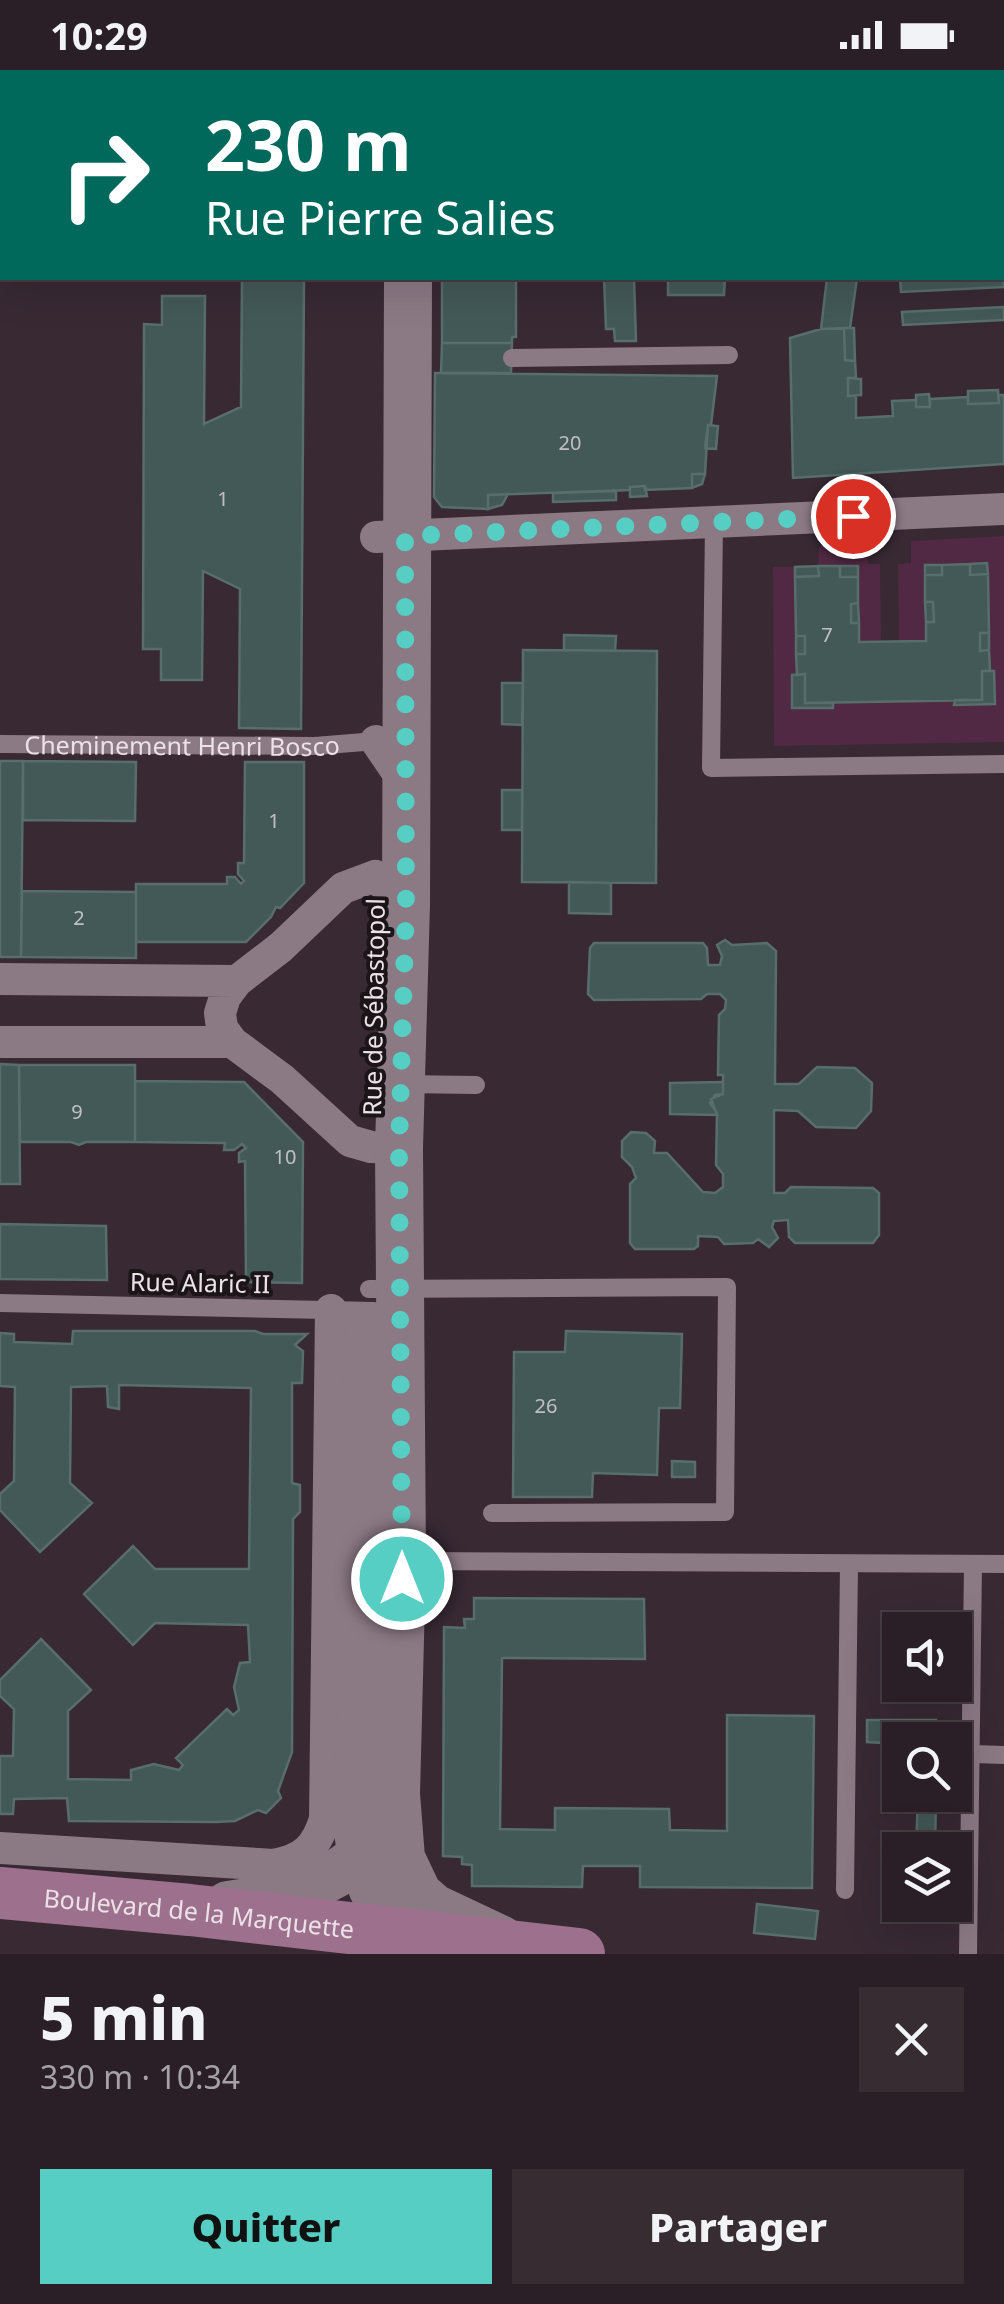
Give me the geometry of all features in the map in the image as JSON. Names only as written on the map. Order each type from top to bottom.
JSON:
[{"type":"main road","name":"Boulevard de la Marquette","points":[[0,1893],[190,1910],[579,1954]]},
{"type":"street","name":"Rue de Sébastopol","points":[[378,280],[404,782],[390,891],[385,1148],[374,1302],[382,1561],[401,1858],[418,1894],[434,1908],[522,1948]]},
{"type":"street","name":"Rue de Sébastopol","points":[[385,1148],[402,1084],[376,741],[391,536],[416,359],[408,280]]},
{"type":"street","points":[[391,536],[1004,509]]},
{"type":"street","name":"Cheminement Henri Bosco","points":[[376,741],[404,782]]},
{"type":"street","points":[[385,1148],[350,1141],[282,1079],[232,1042],[222,1028],[220,1013],[225,997],[237,981],[281,947],[342,888],[390,891]]},
{"type":"street","points":[[0,979],[237,981]]},
{"type":"street","points":[[0,1042],[232,1042]]},
{"type":"street","points":[[0,1848],[274,1865],[294,1861],[309,1852],[318,1839],[325,1819],[374,1302]]},
{"type":"street","name":"Rue de Sébastopol","points":[[382,1561],[358,1832],[372,1893],[408,1934]]},
{"type":"street","name":"Rue de Sébastopol","points":[[190,1910],[280,1898],[314,1885],[361,1855],[373,1842],[396,1794]]},
{"type":"lane","points":[[512,358],[729,355]]},
{"type":"lane","points":[[714,523],[711,768],[1004,764]]},
{"type":"lane","name":"Cheminement Henri Bosco","points":[[0,744],[316,746],[376,741]]},
{"type":"lane","points":[[402,1084],[476,1085]]},
{"type":"lane","name":"Rue Alaric II","points":[[0,1303],[374,1302],[727,1287],[725,1512],[492,1513]]},
{"type":"lane","points":[[382,1561],[1004,1564]]},
{"type":"lane","points":[[973,1564],[972,1754],[1004,1754]]},
{"type":"lane","points":[[845,1890],[849,1565]]},
{"type":"lane","points":[[968,1954],[971,1812]]},
{"type":"shaded area","points":[[1004,536],[1004,742],[774,746],[773,567],[795,567],[797,675],[792,675],[793,708],[832,708],[833,703],[955,700],[955,705],[994,704],[987,564],[925,565],[926,641],[899,641],[898,564],[911,563],[911,541]]},
{"type":"shaded area","points":[[867,543],[868,564],[880,564],[881,642],[859,642],[857,566],[818,566],[819,546]]},
{"type":"building","points":[[242,280],[304,280],[301,729],[239,728],[240,589],[203,571],[202,680],[161,680],[161,649],[143,649],[144,324],[162,325],[162,296],[205,296],[204,424],[241,407]]},
{"type":"building","points":[[442,280],[516,280],[516,337],[512,337],[512,343],[442,343]]},
{"type":"building","points":[[604,280],[634,280],[636,341],[615,341],[614,329],[606,329]]},
{"type":"building","points":[[668,280],[725,280],[724,295],[668,295]]},
{"type":"building","points":[[827,280],[857,280],[850,328],[821,329]]},
{"type":"building","points":[[900,280],[1004,280],[1004,287],[901,292]]},
{"type":"building","points":[[1004,307],[1004,320],[903,325],[902,312]]},
{"type":"building","points":[[844,328],[845,360],[855,361],[856,378],[848,378],[848,396],[856,396],[856,418],[893,416],[892,401],[916,400],[916,407],[930,407],[930,399],[968,397],[968,404],[999,403],[998,395],[1004,395],[1004,464],[793,478],[790,338],[821,329]]},
{"type":"building","points":[[844,328],[854,328],[855,361],[845,360]]},
{"type":"building","points":[[442,343],[512,343],[511,373],[441,373]]},
{"type":"building","points":[[435,373],[717,376],[705,474],[692,474],[692,488],[645,490],[645,486],[630,490],[488,495],[488,509],[442,507],[434,497]]},
{"type":"building","points":[[848,378],[861,379],[861,395],[848,396]]},
{"type":"building","points":[[998,390],[999,403],[968,404],[968,391]]},
{"type":"building","points":[[929,394],[930,407],[916,407],[916,395]]},
{"type":"building","points":[[708,425],[718,426],[716,449],[705,448]]},
{"type":"building","points":[[692,474],[705,474],[702,484],[692,488]]},
{"type":"building","points":[[645,486],[647,496],[630,497],[630,487]]},
{"type":"building","points":[[616,491],[616,500],[553,502],[553,493]]},
{"type":"building","points":[[508,494],[502,505],[488,509],[488,495]]},
{"type":"building","points":[[987,563],[988,574],[970,575],[970,564]]},
{"type":"building","points":[[970,564],[970,575],[988,574],[989,633],[980,633],[980,651],[989,650],[990,671],[982,671],[982,700],[805,703],[805,674],[797,675],[796,654],[805,654],[805,636],[796,636],[795,577],[819,576],[818,566],[840,566],[840,577],[858,577],[858,603],[851,604],[851,623],[859,623],[859,642],[926,641],[926,622],[934,622],[933,602],[925,602],[925,575],[942,575],[942,565]]},
{"type":"building","points":[[925,565],[942,565],[942,575],[925,575]]},
{"type":"building","points":[[818,566],[819,576],[795,577],[795,567]]},
{"type":"building","points":[[840,566],[858,566],[858,577],[840,577]]},
{"type":"building","points":[[925,602],[933,602],[934,622],[926,622]]},
{"type":"building","points":[[858,603],[859,623],[851,623],[851,604]]},
{"type":"building","points":[[980,633],[989,633],[989,650],[980,651]]},
{"type":"building","points":[[564,635],[616,636],[615,651],[564,650]]},
{"type":"building","points":[[796,636],[805,636],[805,654],[796,654]]},
{"type":"building","points":[[523,650],[657,651],[656,883],[522,882]]},
{"type":"building","points":[[982,671],[994,671],[995,704],[954,705],[955,700],[982,700]]},
{"type":"building","points":[[805,674],[805,703],[833,703],[833,708],[792,708],[792,675]]},
{"type":"building","points":[[502,683],[523,683],[522,725],[502,724]]},
{"type":"building","points":[[0,761],[23,761],[21,957],[0,957]]},
{"type":"building","points":[[23,761],[136,762],[135,821],[23,820]]},
{"type":"building","points":[[245,762],[304,762],[304,883],[280,908],[276,907],[246,942],[136,942],[136,884],[227,884],[227,877],[235,877],[241,884],[244,881],[238,874],[238,863],[244,863]]},
{"type":"building","points":[[502,790],[522,790],[522,830],[502,830]]},
{"type":"building","points":[[569,882],[611,883],[611,914],[569,913]]},
{"type":"building","points":[[22,891],[136,892],[136,958],[21,957]]},
{"type":"building","points":[[725,940],[732,945],[767,943],[776,951],[775,1084],[799,1084],[817,1067],[855,1068],[872,1083],[871,1111],[856,1128],[816,1127],[798,1111],[774,1110],[774,1193],[785,1193],[791,1187],[873,1188],[879,1193],[879,1235],[873,1243],[795,1243],[789,1237],[788,1220],[774,1221],[772,1227],[778,1238],[769,1247],[758,1239],[753,1243],[724,1244],[718,1237],[698,1236],[694,1249],[635,1249],[630,1243],[630,1184],[636,1178],[622,1157],[622,1141],[631,1132],[646,1133],[655,1141],[654,1153],[667,1153],[703,1192],[715,1193],[723,1187],[723,1174],[716,1165],[717,1113],[710,1103],[715,1095],[723,1094],[723,1075],[718,1075],[719,1015],[726,1000],[720,994],[707,994],[701,999],[594,1000],[588,994],[590,948],[594,943],[703,943],[708,965],[720,965],[722,956],[717,945]]},
{"type":"building","points":[[0,1064],[19,1065],[20,1184],[0,1184]]},
{"type":"building","points":[[19,1065],[135,1065],[135,1142],[20,1142]]},
{"type":"building","points":[[135,1081],[244,1082],[303,1142],[302,1283],[246,1282],[245,1161],[239,1162],[239,1153],[246,1148],[242,1144],[234,1150],[224,1150],[225,1143],[135,1142]]},
{"type":"building","points":[[723,1082],[723,1094],[711,1099],[717,1115],[670,1114],[670,1083]]},
{"type":"building","points":[[0,1224],[106,1226],[107,1280],[0,1279]]},
{"type":"building","points":[[73,1331],[307,1334],[295,1345],[303,1351],[302,1383],[292,1383],[292,1483],[300,1485],[300,1512],[293,1519],[292,1752],[278,1791],[281,1798],[266,1813],[258,1810],[235,1821],[215,1822],[69,1821],[67,1798],[14,1799],[13,1814],[0,1814],[0,1756],[13,1756],[14,1709],[0,1696],[0,1680],[41,1639],[91,1690],[68,1711],[68,1779],[131,1780],[131,1770],[154,1764],[179,1770],[183,1765],[176,1758],[227,1709],[233,1715],[239,1710],[234,1687],[240,1663],[250,1662],[248,1625],[155,1623],[133,1645],[84,1594],[133,1546],[155,1569],[249,1569],[251,1388],[119,1385],[119,1409],[108,1407],[107,1386],[71,1387],[70,1483],[92,1503],[40,1552],[0,1510],[0,1494],[14,1481],[15,1387],[0,1386],[0,1333],[14,1334],[14,1342],[72,1344]]},
{"type":"building","points":[[566,1331],[682,1334],[680,1408],[659,1408],[657,1475],[593,1473],[592,1497],[513,1497],[514,1352],[565,1352]]},
{"type":"building","points":[[672,1461],[695,1462],[695,1477],[672,1477]]},
{"type":"building","points":[[474,1598],[644,1599],[645,1659],[502,1658],[500,1829],[555,1830],[555,1808],[669,1809],[670,1830],[727,1831],[727,1715],[814,1716],[812,1888],[640,1887],[640,1866],[583,1866],[582,1887],[472,1886],[472,1865],[462,1864],[462,1857],[443,1856],[444,1627],[465,1628],[464,1619],[474,1619]]},
{"type":"building","points":[[867,1720],[936,1720],[882,1722],[882,1743],[867,1742]]},
{"type":"building","points":[[917,1812],[936,1812],[935,1832],[917,1832]]},
{"type":"building","points":[[757,1904],[818,1911],[815,1939],[754,1933]]},
{"type":"route","points":[[402,1579],[399,1148],[406,905],[405,536],[853,516]]}]
